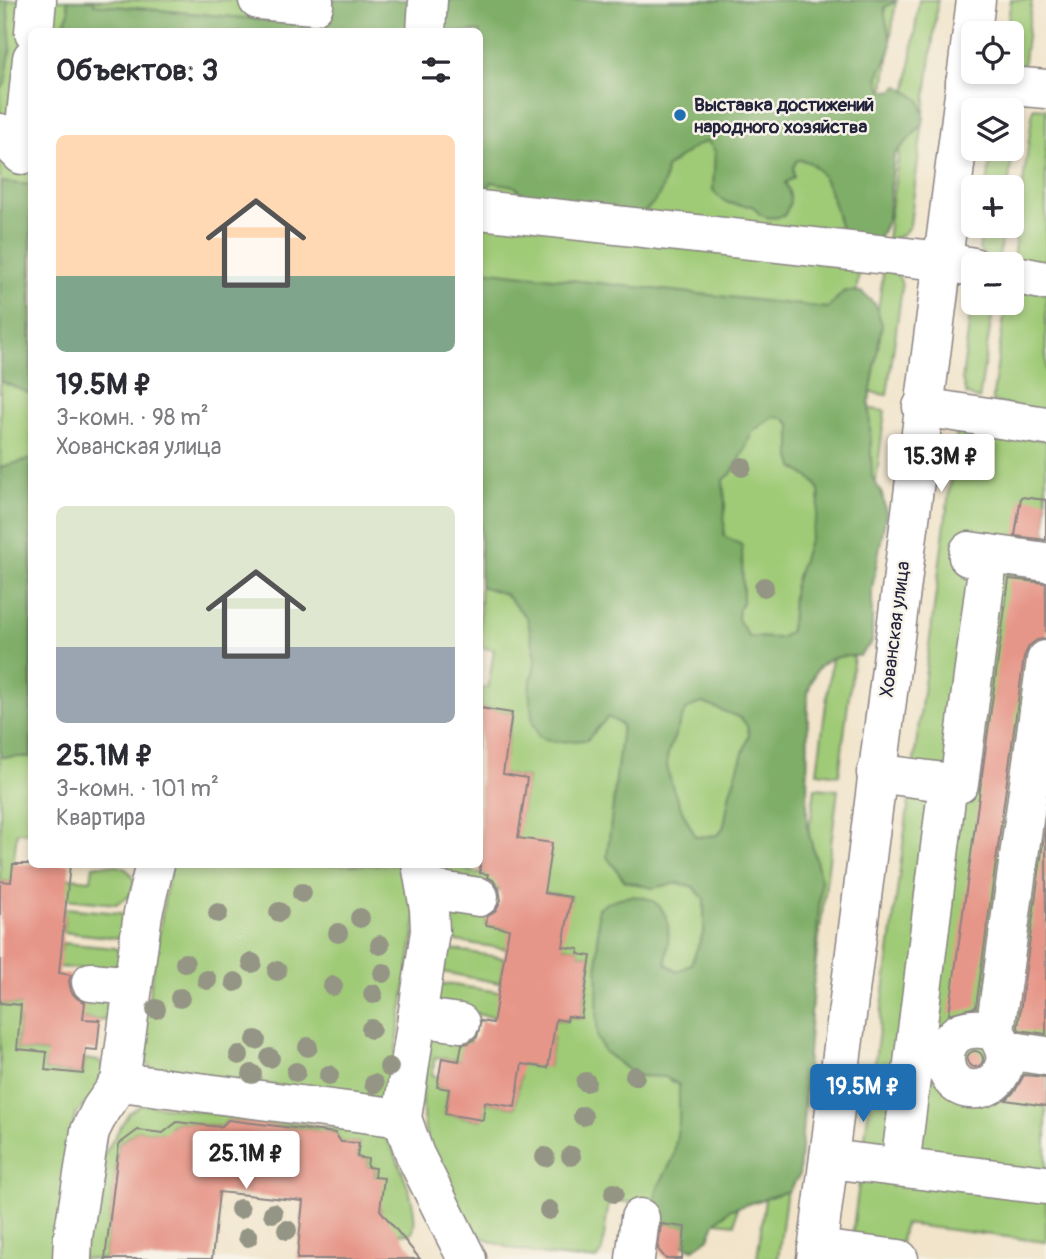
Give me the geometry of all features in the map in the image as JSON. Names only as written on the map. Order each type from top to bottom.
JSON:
[{"type":"street","points":[[34,28],[37,0]]},
{"type":"street","points":[[258,0],[314,5],[314,0]]},
{"type":"street","points":[[426,28],[428,0]]},
{"type":"street","name":"Хованская улица","points":[[972,21],[975,0]]},
{"type":"street","points":[[13,149],[28,77]]},
{"type":"street","name":"Хованская улица","points":[[817,1254],[922,407],[957,264],[965,84]]},
{"type":"street","points":[[988,84],[1046,89]]},
{"type":"street","points":[[483,211],[957,264]]},
{"type":"street","points":[[1024,276],[1046,281]]},
{"type":"street","points":[[922,407],[1046,426]]},
{"type":"street","points":[[900,1167],[969,551],[1046,562]]},
{"type":"street","points":[[1046,660],[1001,1041],[1046,1056]]},
{"type":"street","points":[[876,773],[943,782]]},
{"type":"street","points":[[72,1259],[90,1131],[101,1109],[120,1082],[119,1033],[133,986],[151,868]]},
{"type":"street","points":[[424,879],[441,891],[479,897]]},
{"type":"street","points":[[424,879],[430,931],[402,1118],[415,1155],[467,1259]]},
{"type":"street","points":[[91,982],[133,986]]},
{"type":"street","points":[[417,1017],[460,1023]]},
{"type":"street","points":[[120,1082],[402,1118]]},
{"type":"street","points":[[956,1173],[980,1155],[1046,1164]]},
{"type":"street","points":[[829,1159],[1046,1185]]},
{"type":"street","points":[[956,1173],[974,1197],[1046,1207]]},
{"type":"street","points":[[635,1259],[640,1218]]},
{"type":"street","points":[[817,1254],[899,1259]]},
{"type":"green space","points":[[0,0],[896,0],[790,781],[735,1224],[687,1219],[685,1227],[660,1224],[661,1206],[609,1200],[602,1252],[597,1259],[553,1256],[502,1246],[478,1234],[469,1226],[436,1166],[427,1140],[423,1096],[429,1035],[471,1035],[469,1046],[474,1063],[435,1057],[432,1075],[439,1077],[438,1087],[449,1089],[445,1114],[482,1120],[484,1111],[480,1101],[515,1107],[520,1076],[515,1063],[548,1067],[553,1038],[548,1018],[567,1021],[568,1016],[581,1018],[591,956],[578,954],[578,949],[556,946],[571,897],[537,891],[512,837],[520,821],[527,778],[497,773],[505,757],[512,713],[483,708],[483,688],[488,688],[494,650],[483,647],[483,28],[28,28],[28,833],[17,832],[13,867],[19,883],[0,881]]},
{"type":"green space","points":[[0,0],[7,0],[11,47],[5,84],[0,88]]},
{"type":"green space","name":"Выставка достижений народного хозяйства","points":[[67,0],[94,0],[94,4],[321,25],[323,0],[898,0],[885,7],[891,47],[879,73],[880,84],[883,90],[892,91],[899,86],[920,100],[924,115],[923,124],[894,155],[888,219],[879,239],[842,233],[833,199],[823,176],[816,167],[807,162],[797,160],[793,168],[794,177],[785,183],[790,200],[784,216],[766,217],[753,206],[726,202],[713,190],[715,151],[707,141],[694,147],[666,168],[660,193],[643,213],[531,201],[514,186],[492,182],[483,194],[483,28],[62,28],[69,12]]},
{"type":"green space","points":[[919,0],[938,0],[910,225],[905,232],[887,240]]},
{"type":"green space","points":[[1011,0],[1032,0],[1024,60],[1024,21],[1008,21]]},
{"type":"green space","points":[[1033,108],[1046,109],[1046,271],[1024,268],[1024,252],[1014,252],[1016,238],[1024,238],[1024,176]]},
{"type":"green space","points":[[990,161],[1012,161],[1010,175],[988,175]]},
{"type":"green space","points":[[0,182],[28,185],[28,393],[0,381]]},
{"type":"green space","points":[[980,238],[1001,238],[999,252],[979,250]]},
{"type":"green space","points":[[884,267],[897,274],[902,288],[887,395],[867,392]]},
{"type":"green space","points":[[483,270],[828,308],[844,291],[861,292],[875,304],[882,324],[869,402],[872,477],[882,494],[886,513],[872,589],[872,642],[859,656],[839,657],[824,663],[814,675],[808,694],[807,826],[821,879],[799,1176],[789,1191],[729,1210],[715,1223],[709,1238],[694,1249],[676,1242],[654,1203],[657,1189],[673,1159],[679,1122],[679,1085],[665,1077],[635,1076],[604,1051],[597,1037],[598,908],[626,897],[635,896],[653,901],[666,917],[666,963],[677,972],[691,964],[704,931],[704,899],[694,887],[678,883],[652,888],[625,881],[607,857],[622,725],[608,717],[587,740],[555,742],[539,737],[533,723],[529,690],[536,658],[527,618],[505,594],[483,587]],"holes":[[[773,417],[784,418],[791,425],[791,457],[794,467],[811,479],[818,488],[818,508],[794,588],[789,632],[780,638],[749,637],[738,619],[743,600],[742,545],[724,536],[723,480],[731,474],[752,432]],[[703,703],[741,718],[749,735],[730,792],[724,826],[718,835],[696,837],[676,797],[668,773],[670,747],[684,714],[693,706]]]},
{"type":"green space","points":[[1024,288],[1046,293],[1046,412],[992,402],[1004,315],[1024,315]]},
{"type":"green space","points":[[970,315],[992,315],[979,400],[966,394],[962,380]]},
{"type":"green space","points":[[865,408],[885,411],[839,775],[817,772]]},
{"type":"green space","points":[[957,431],[1046,440],[1046,1242],[904,1224],[901,1243],[852,1237]]},
{"type":"green space","points":[[28,460],[28,757],[0,757],[0,467]]},
{"type":"green space","points":[[815,788],[838,790],[778,1259],[757,1259],[765,1199],[762,1197]]},
{"type":"green space","points":[[93,868],[122,868],[129,872],[134,882],[130,896],[116,904],[66,899],[56,877],[91,880]]},
{"type":"green space","points":[[170,868],[408,868],[417,914],[389,1095],[377,1100],[152,1068],[144,1061],[140,1051]]},
{"type":"green space","points":[[434,868],[468,868],[468,871],[501,876],[498,891],[443,882]]},
{"type":"green space","points":[[65,908],[120,913],[125,916],[122,936],[118,938],[63,932]]},
{"type":"green space","points":[[448,909],[488,911],[486,925],[521,931],[506,949],[456,941],[445,931]]},
{"type":"green space","points":[[62,943],[115,948],[123,954],[113,972],[47,966],[61,951]]},
{"type":"green space","points":[[445,950],[505,958],[500,983],[442,972]]},
{"type":"green space","points":[[446,984],[499,992],[507,1019],[442,1009],[434,992]]},
{"type":"green space","points":[[78,991],[115,996],[112,1019],[108,1021],[67,1017],[77,1001]]},
{"type":"green space","points":[[0,1003],[28,1006],[20,1018],[17,1049],[52,1053],[46,1061],[45,1070],[83,1074],[85,1059],[98,1061],[105,1066],[103,1087],[75,1114],[58,1259],[0,1259]]},
{"type":"green space","points":[[142,1104],[383,1134],[395,1154],[411,1197],[414,1211],[412,1233],[387,1232],[376,1193],[375,1168],[367,1167],[368,1159],[357,1157],[359,1143],[341,1142],[335,1133],[228,1120],[221,1127],[177,1122],[169,1128],[168,1134],[138,1130],[119,1144],[105,1259],[82,1259],[97,1167],[128,1114]]},
{"type":"building","points":[[1021,497],[1046,500],[1046,540],[1015,536]]},
{"type":"building","points":[[1009,579],[1046,583],[1046,639],[1037,640],[1029,646],[1024,657],[976,1007],[949,1014]]},
{"type":"building","points":[[483,708],[512,713],[503,774],[527,778],[518,838],[552,843],[544,893],[571,897],[563,947],[579,949],[578,954],[591,956],[581,1018],[568,1016],[567,1021],[556,1019],[548,1068],[522,1064],[515,1107],[485,1102],[483,1120],[445,1114],[449,1089],[437,1087],[442,1058],[459,1061],[462,1044],[477,1037],[481,1021],[493,1023],[509,929],[486,925],[487,917],[496,910],[501,900],[499,889],[493,880],[487,877],[488,874],[480,873],[480,868],[483,868]]},
{"type":"building","points":[[1046,821],[1046,1034],[1019,1030],[1018,1027]]},
{"type":"building","points":[[13,864],[28,864],[28,868],[70,868],[59,973],[71,975],[71,992],[85,1002],[83,1019],[100,1020],[97,1050],[86,1049],[83,1074],[45,1070],[47,1052],[17,1049],[21,1005],[0,1003],[0,881],[11,882]]},
{"type":"building","points":[[972,1051],[978,1051],[983,1059],[981,1065],[972,1067],[967,1062],[967,1056]]},
{"type":"building","points":[[1024,1075],[1046,1077],[1046,1106],[1006,1100]]},
{"type":"building","points":[[228,1120],[335,1133],[341,1142],[359,1143],[357,1157],[368,1159],[367,1167],[375,1168],[374,1177],[384,1178],[380,1210],[420,1259],[297,1259],[303,1201],[219,1192],[212,1259],[105,1259],[119,1144],[138,1130],[163,1133],[177,1122],[221,1127]]},
{"type":"building","points":[[661,1224],[685,1227],[682,1259],[666,1259],[658,1249]]},
{"type":"place","name":"Выставка достижений народного хозяйства","points":[[680,115]]}]
